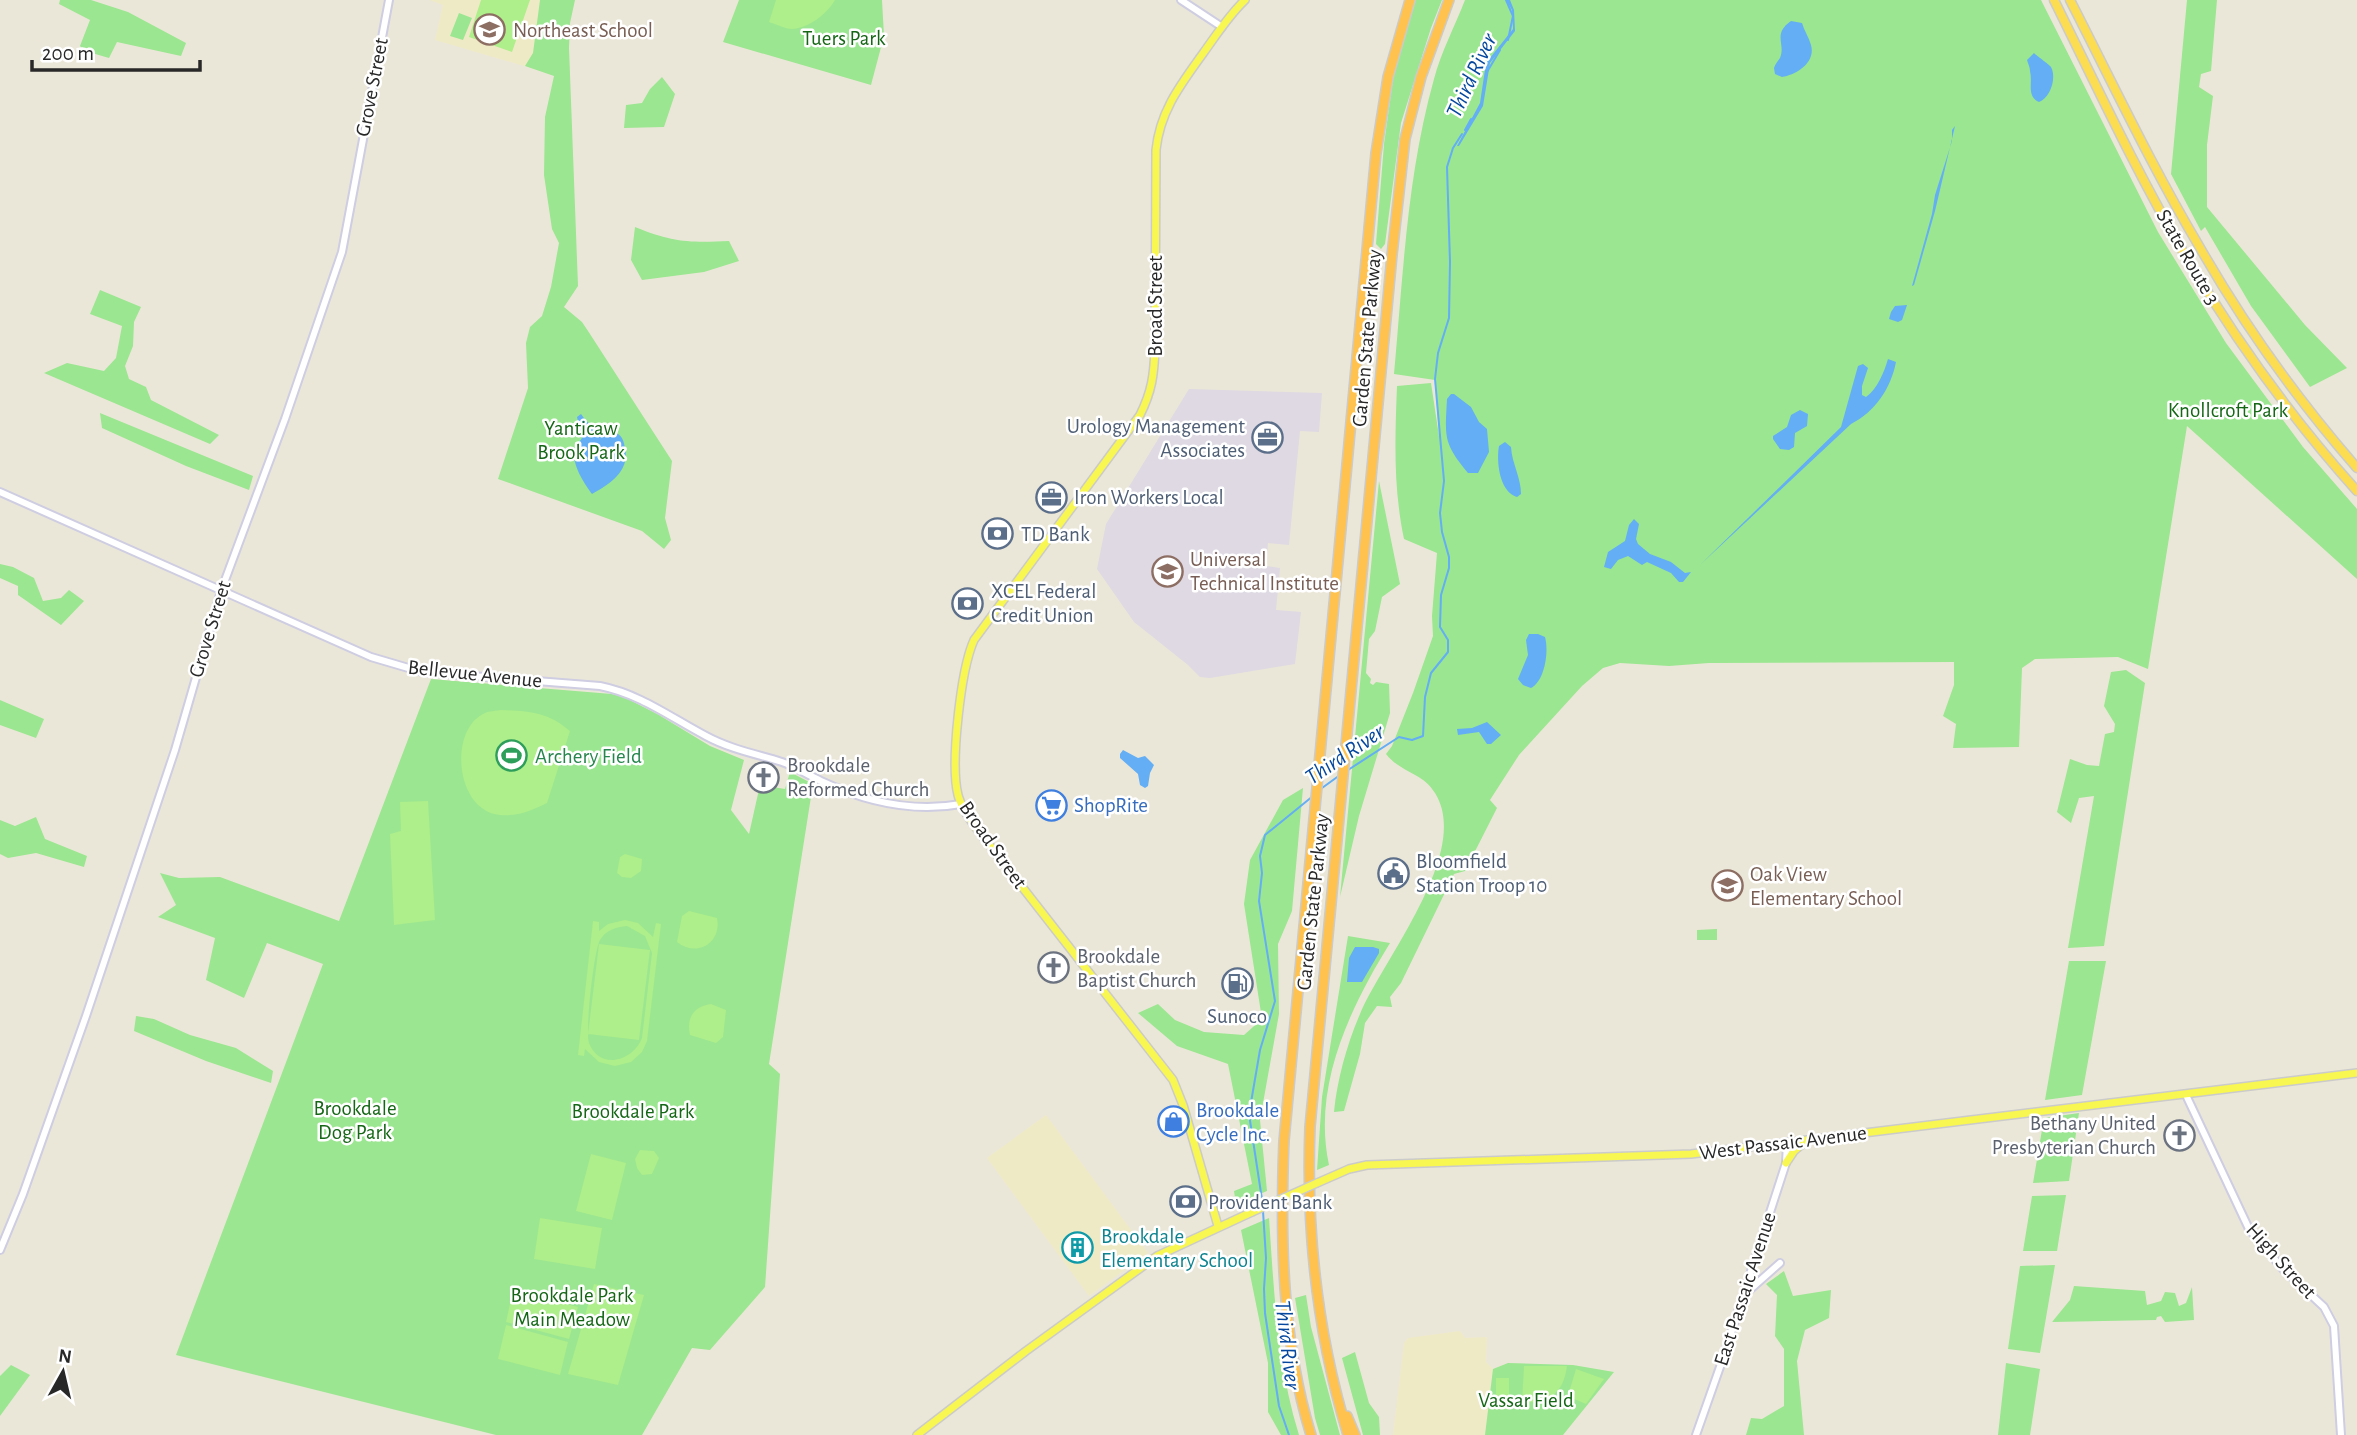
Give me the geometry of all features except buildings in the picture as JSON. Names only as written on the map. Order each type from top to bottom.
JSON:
[{"type":"highway","name":"Garden State Parkway","points":[[1310,1435],[1295,1363],[1282,1245],[1286,1115],[1376,153],[1388,78],[1410,0]]},
{"type":"highway","name":"Garden State Parkway","points":[[1348,1435],[1330,1372],[1314,1276],[1308,1168],[1314,1072],[1405,139],[1430,48],[1449,0]]},
{"type":"highway","name":"State Route 3","points":[[2052,0],[2155,200],[2206,289],[2275,391],[2357,491]]},
{"type":"highway","name":"State Route 3","points":[[2070,0],[2167,190],[2218,279],[2287,381],[2357,468]]},
{"type":"highway","points":[[1330,1372],[1355,1435]]},
{"type":"main road","name":"Grove Street","points":[[0,1250],[50,1119],[139,863],[221,592],[285,419],[342,252],[389,0]]},
{"type":"main road","points":[[1181,0],[1222,27]]},
{"type":"main road","name":"Broad Street","points":[[1218,1226],[1183,1105],[1167,1070],[976,828],[961,804],[955,764],[964,675],[974,640],[1140,415],[1150,394],[1155,348],[1157,139],[1164,114],[1174,95],[1222,27],[1245,0]]},
{"type":"main road","name":"Bellevue Avenue","points":[[0,492],[371,657],[411,669],[450,675],[600,686],[624,692],[659,708],[720,743],[783,763],[856,795],[881,803],[917,808],[961,804]]},
{"type":"main road","name":"West Passaic Avenue","points":[[1218,1226],[1349,1169],[1367,1165],[1691,1154],[2357,1073]]},
{"type":"main road","name":"High Street","points":[[2186,1095],[2249,1229],[2283,1269],[2323,1307],[2334,1326],[2341,1435]]},
{"type":"main road","points":[[1786,1163],[1794,1151],[1808,1140]]},
{"type":"main road","name":"East Passaic Avenue","points":[[1696,1435],[1786,1163],[1787,1142]]},
{"type":"main road","points":[[917,1435],[1026,1351],[1157,1256],[1218,1226]]},
{"type":"main road","points":[[1743,1295],[1780,1263]]},
{"type":"shaded area","name":"Northeast School","points":[[430,0],[546,0],[541,71],[435,40],[443,5]]},
{"type":"shaded area","points":[[1189,389],[1322,393],[1319,432],[1300,431],[1289,545],[1268,543],[1266,566],[1280,568],[1276,610],[1301,612],[1295,664],[1210,678],[1200,677],[1134,622],[1097,569],[1106,524]]},
{"type":"shaded area","name":"Brookdale Elementary School","points":[[1046,1115],[1148,1253],[1089,1296],[987,1158]]},
{"type":"shaded area","points":[[1460,1331],[1465,1338],[1487,1337],[1486,1362],[1493,1369],[1485,1435],[1393,1435],[1404,1343],[1408,1338]]},
{"type":"green space","points":[[60,0],[91,0],[128,12],[186,43],[181,56],[117,42],[109,58],[85,51],[80,46],[90,20],[59,4]]},
{"type":"green space","points":[[481,0],[530,0],[512,52],[469,37]]},
{"type":"green space","name":"Yanticaw Brook Park","points":[[540,0],[575,0],[570,23],[569,48],[578,286],[564,307],[582,322],[672,461],[665,518],[671,540],[664,549],[642,531],[498,479],[528,388],[526,343],[530,327],[542,316],[551,287],[559,243],[552,229],[544,175],[545,117],[554,76],[525,66],[533,53]]},
{"type":"green space","name":"Tuers Park","points":[[739,0],[882,0],[884,36],[871,85],[723,42]]},
{"type":"green space","points":[[776,0],[835,0],[817,19],[792,29],[769,22]]},
{"type":"green space","points":[[1414,0],[1442,0],[1401,123],[1385,244],[1381,249],[1376,244],[1384,144],[1394,72]]},
{"type":"green space","name":"Knollcroft Park","points":[[1465,0],[2041,0],[2158,232],[2226,343],[2303,447],[2357,509],[2357,579],[2187,426],[2148,669],[2118,657],[2035,659],[2022,668],[2019,747],[1953,748],[1956,724],[1943,716],[1954,685],[1954,662],[1709,663],[1669,666],[1620,663],[1603,668],[1582,686],[1519,755],[1490,800],[1497,808],[1465,871],[1454,874],[1401,983],[1390,997],[1392,1007],[1377,1006],[1365,1023],[1360,1054],[1344,1111],[1334,1112],[1340,1075],[1355,1026],[1371,991],[1420,905],[1434,874],[1442,845],[1443,817],[1435,793],[1424,781],[1386,754],[1392,746],[1433,636],[1437,553],[1404,539],[1396,462],[1397,386],[1431,383],[1439,436],[1435,380],[1394,374],[1407,226],[1425,115],[1437,69]]},
{"type":"green space","points":[[2187,0],[2217,0],[2211,71],[2201,74],[2199,87],[2213,96],[2207,145],[2207,207],[2305,325],[2347,368],[2310,387],[2251,306],[2205,227],[2201,231],[2171,174]]},
{"type":"green space","points":[[459,13],[472,18],[463,40],[450,36]]},
{"type":"green space","points":[[662,77],[675,94],[664,127],[624,128],[626,105],[642,103],[650,89]]},
{"type":"green space","points":[[635,227],[681,240],[729,241],[739,261],[704,272],[642,280],[631,260]]},
{"type":"green space","points":[[100,290],[141,307],[134,322],[133,346],[125,366],[129,379],[146,387],[151,400],[219,435],[210,444],[44,373],[67,363],[104,371],[116,358],[122,326],[90,314]]},
{"type":"green space","points":[[100,413],[253,476],[249,490],[186,466],[102,428]]},
{"type":"green space","points":[[1379,481],[1400,584],[1382,597],[1375,631],[1369,639],[1366,673],[1373,685],[1376,682],[1389,684],[1390,713],[1359,816],[1340,897]]},
{"type":"green space","points":[[0,564],[13,567],[34,578],[43,601],[61,598],[69,590],[84,601],[61,625],[18,595],[18,586],[0,578]]},
{"type":"green space","points":[[2126,670],[2145,683],[2104,946],[2068,948],[2094,796],[2079,798],[2071,823],[2057,812],[2070,759],[2099,766],[2105,734],[2114,732],[2115,724],[2104,706],[2111,672]]},
{"type":"green space","points":[[431,679],[612,694],[626,698],[710,746],[744,760],[731,810],[749,834],[760,785],[785,789],[790,772],[813,784],[769,1064],[780,1074],[765,1287],[710,1350],[692,1348],[642,1435],[496,1435],[176,1355],[323,964],[267,943],[244,998],[206,980],[215,938],[158,917],[176,905],[160,873],[179,878],[220,877],[339,921]]},
{"type":"green space","points":[[0,700],[44,719],[36,738],[0,725]]},
{"type":"green space","name":"Archery Field","points":[[501,710],[538,714],[554,720],[570,731],[547,803],[513,815],[500,815],[485,810],[473,800],[462,768],[465,735],[473,722],[485,713]]},
{"type":"green space","points":[[1303,788],[1292,911],[1278,944],[1279,1014],[1260,1120],[1267,1191],[1236,1204],[1234,1191],[1252,1184],[1228,1064],[1177,1046],[1138,1013],[1158,1004],[1175,1020],[1204,1032],[1244,1035],[1262,1019],[1244,904],[1250,860],[1283,800]]},
{"type":"green space","points":[[428,801],[435,920],[394,925],[390,834],[401,831],[400,802]]},
{"type":"green space","points":[[36,817],[45,839],[87,856],[84,867],[36,853],[8,858],[0,854],[0,820],[15,826]]},
{"type":"green space","points":[[625,854],[642,859],[641,871],[631,878],[617,873],[620,857]]},
{"type":"green space","points":[[689,911],[717,918],[716,935],[712,941],[700,948],[692,949],[677,942],[682,916]]},
{"type":"green space","points":[[625,920],[638,923],[653,937],[656,923],[661,924],[647,1041],[642,1052],[631,1062],[615,1066],[599,1062],[585,1049],[584,1056],[578,1055],[593,921],[599,922],[599,931],[608,924]],"holes":[[[627,926],[645,936],[652,953],[642,1038],[638,1046],[624,1057],[608,1060],[594,1052],[588,1036],[591,991],[600,940],[612,930]]]},
{"type":"green space","points":[[1717,929],[1717,940],[1697,940],[1697,930]]},
{"type":"green space","points":[[1348,936],[1390,943],[1361,994],[1338,1049],[1326,1106],[1325,1135],[1329,1165],[1317,1170],[1322,1097]]},
{"type":"green space","points":[[599,944],[650,950],[639,1040],[588,1034]]},
{"type":"green space","points":[[2069,961],[2106,961],[2082,1095],[2045,1100]]},
{"type":"green space","points":[[711,1004],[726,1010],[723,1037],[716,1043],[690,1035],[689,1029],[690,1018],[696,1010]]},
{"type":"green space","points":[[136,1016],[154,1019],[190,1035],[236,1048],[273,1071],[271,1083],[206,1061],[134,1031]]},
{"type":"green space","points":[[2079,1113],[2069,1181],[2033,1183],[2044,1118]]},
{"type":"green space","points":[[640,1150],[654,1151],[659,1158],[652,1174],[642,1175],[637,1168],[635,1159]]},
{"type":"green space","points":[[591,1154],[626,1163],[612,1220],[576,1211]]},
{"type":"green space","points":[[2066,1195],[2057,1251],[2023,1251],[2032,1196]]},
{"type":"green space","points":[[540,1218],[602,1228],[595,1269],[534,1259]]},
{"type":"green space","points":[[1269,1218],[1281,1354],[1299,1435],[1281,1435],[1268,1412],[1268,1363],[1241,1230]]},
{"type":"green space","points":[[2055,1265],[2040,1353],[2008,1349],[2020,1266]]},
{"type":"green space","points":[[1784,1271],[1793,1296],[1831,1290],[1829,1318],[1805,1330],[1797,1361],[1804,1435],[1746,1435],[1751,1418],[1762,1419],[1784,1406],[1784,1349],[1775,1336],[1777,1295],[1766,1284]]},
{"type":"green space","points":[[594,1284],[644,1295],[618,1385],[568,1374]]},
{"type":"green space","points":[[2074,1286],[2145,1291],[2147,1305],[2161,1301],[2165,1292],[2175,1293],[2179,1306],[2186,1303],[2192,1287],[2194,1320],[2165,1322],[2161,1316],[2156,1320],[2052,1322],[2070,1300]]},
{"type":"green space","name":"Brookdale Park Main Meadow","points":[[513,1290],[578,1307],[569,1339],[506,1322]]},
{"type":"green space","points":[[1306,1295],[1311,1327],[1340,1435],[1320,1435],[1315,1418],[1295,1298]]},
{"type":"green space","points":[[506,1325],[568,1342],[560,1375],[498,1359]]},
{"type":"green space","points":[[1355,1352],[1369,1403],[1379,1417],[1380,1435],[1363,1435],[1342,1358]]},
{"type":"green space","name":"Vassar Field","points":[[1508,1363],[1573,1365],[1614,1372],[1563,1435],[1485,1435],[1493,1369]]},
{"type":"green space","points":[[2006,1363],[2040,1369],[2030,1435],[1998,1435]]},
{"type":"green space","points":[[11,1365],[30,1375],[0,1416],[0,1376]]},
{"type":"green space","points":[[1524,1366],[1567,1366],[1562,1384],[1553,1395],[1540,1401],[1522,1403]]},
{"type":"green space","points":[[1576,1369],[1604,1379],[1586,1404],[1572,1398],[1570,1389]]},
{"type":"green space","points":[[1496,1378],[1509,1378],[1509,1399],[1496,1399]]},
{"type":"water","points":[[1506,0],[1510,0],[1514,10],[1515,31],[1490,63],[1483,106],[1457,146],[1480,103],[1486,63],[1513,29],[1512,10]]},
{"type":"water","points":[[1791,21],[1802,23],[1812,51],[1804,67],[1782,77],[1775,74],[1774,68],[1780,58],[1782,30]]},
{"type":"water","points":[[2034,53],[2053,71],[2049,92],[2039,102],[2031,93],[2027,60]]},
{"type":"water","points":[[1950,148],[1935,211],[1912,286],[1935,195]]},
{"type":"water","points":[[1907,305],[1902,320],[1898,322],[1889,319],[1895,306]]},
{"type":"water","points":[[1888,359],[1896,362],[1894,372],[1886,390],[1874,406],[1851,424],[1701,564],[1841,427],[1858,366],[1863,364],[1868,368],[1862,386],[1862,395],[1866,397],[1880,380]]},
{"type":"water","points":[[1451,394],[1471,407],[1479,422],[1487,429],[1489,452],[1478,473],[1468,473],[1447,439],[1447,399]]},
{"type":"water","points":[[1800,410],[1808,414],[1807,426],[1795,433],[1794,447],[1789,450],[1780,449],[1773,436],[1787,427],[1791,415]]},
{"type":"water","points":[[581,414],[595,427],[620,435],[625,448],[622,470],[612,481],[592,494],[578,472],[574,459],[576,447],[582,438],[577,417]]},
{"type":"water","points":[[1505,442],[1511,447],[1520,482],[1521,494],[1517,497],[1511,494],[1500,476],[1499,446]]},
{"type":"water","points":[[1634,519],[1639,524],[1636,539],[1638,544],[1650,554],[1671,562],[1685,573],[1691,572],[1683,582],[1679,582],[1671,573],[1647,562],[1642,565],[1628,556],[1618,560],[1611,569],[1604,567],[1608,552],[1625,541],[1629,525]]},
{"type":"water","points":[[1529,634],[1545,637],[1546,650],[1543,672],[1531,688],[1518,679],[1528,655],[1526,640]]},
{"type":"water","points":[[1487,722],[1501,735],[1491,744],[1487,744],[1479,732],[1458,735],[1457,729],[1472,728]]},
{"type":"water","points":[[1123,750],[1138,758],[1145,756],[1154,765],[1145,788],[1140,785],[1138,774],[1120,758]]},
{"type":"water","points":[[1355,947],[1373,947],[1379,949],[1379,953],[1362,982],[1347,982],[1349,958]]},
{"type":"waterway","name":"Third River","points":[[1506,0],[1513,16],[1508,40]]},
{"type":"waterway","name":"Third River","points":[[1487,72],[1500,50]]},
{"type":"waterway","name":"Third River","points":[[1465,130],[1471,119]]},
{"type":"waterway","name":"Third River","points":[[1348,770],[1399,737],[1412,740],[1423,736],[1425,697],[1431,673],[1448,652],[1448,640],[1440,627],[1441,595],[1449,568],[1449,557],[1440,513],[1444,481],[1435,379],[1438,353],[1449,318],[1447,167],[1453,148],[1462,134]]},
{"type":"waterway","name":"Third River","points":[[1322,788],[1340,775]]},
{"type":"waterway","name":"Third River","points":[[1263,1206],[1249,1114],[1260,1050],[1275,1001],[1259,901],[1262,873],[1260,856],[1265,835],[1313,796]]},
{"type":"waterway","name":"Third River","points":[[1263,1211],[1265,1313],[1279,1406],[1289,1435]]},
{"type":"place","name":"Northeast School","points":[[490,30]]},
{"type":"place","name":"Urology Management Associates","points":[[1268,438]]},
{"type":"place","name":"Iron Workers Local","points":[[1051,497]]},
{"type":"place","name":"TD Bank","points":[[998,534]]},
{"type":"place","name":"Universal Technical Institute","points":[[1167,571]]},
{"type":"place","name":"XCEL Federal Credit Union","points":[[968,603]]},
{"type":"place","name":"Archery Field","points":[[512,756]]},
{"type":"place","name":"Brookdale Reformed Church","points":[[764,777]]},
{"type":"place","name":"ShopRite","points":[[1051,805]]},
{"type":"place","name":"Bloomfield Station Troop 10","points":[[1393,873]]},
{"type":"place","name":"Oak View Elementary School","points":[[1727,886]]},
{"type":"place","name":"Brookdale Baptist Church","points":[[1054,968]]},
{"type":"place","name":"Sunoco","points":[[1237,984]]},
{"type":"place","name":"Brookdale Cycle Inc.","points":[[1173,1122]]},
{"type":"place","name":"Bethany United Presbyterian Church","points":[[2179,1135]]},
{"type":"place","name":"Provident Bank","points":[[1185,1202]]},
{"type":"place","name":"Brookdale Elementary School","points":[[1078,1248]]},
{"type":"park label","name":"Brookdale Park","points":[[633,1111]]},
{"type":"park label","name":"Brookdale Dog Park","points":[[355,1120]]}]
